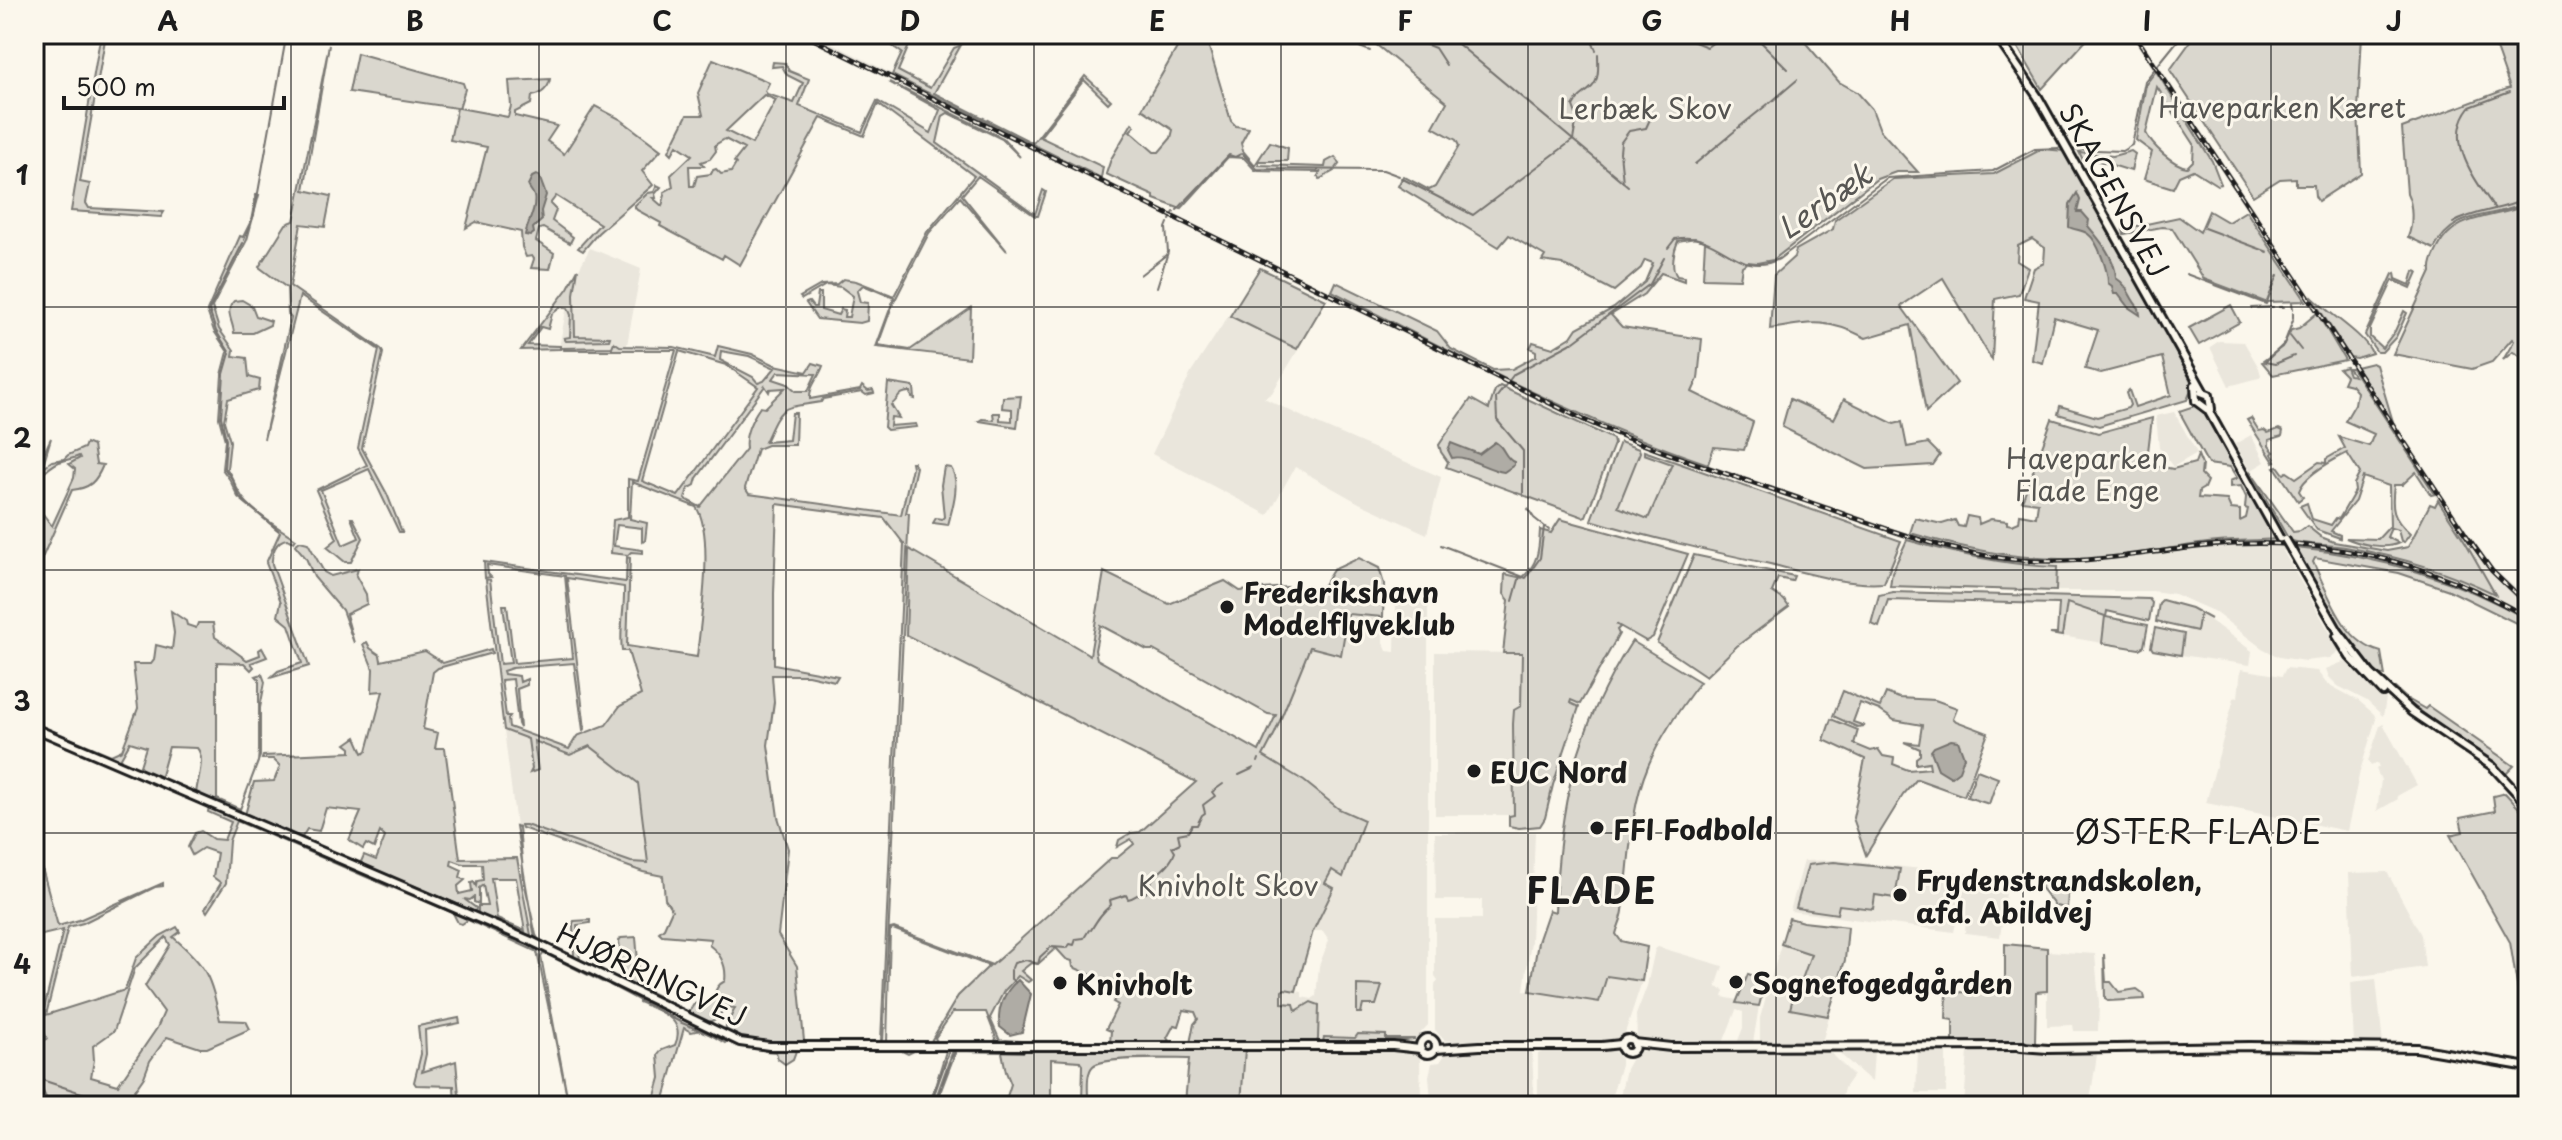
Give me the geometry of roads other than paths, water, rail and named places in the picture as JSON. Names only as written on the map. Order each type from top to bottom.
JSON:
[{"type":"main road","name":"SKAGENSVEJ","points":[[1995,34],[2038,97],[2200,392]]},
{"type":"main road","points":[[2206,404],[2209,395],[2200,392],[2196,401],[2206,404],[2347,651],[2379,688],[2449,736],[2528,808]]},
{"type":"main road","points":[[2289,551],[2363,666]]},
{"type":"main road","points":[[2347,651],[2412,712]]},
{"type":"main road","name":"HJØRRINGVEJ","points":[[34,728],[517,935],[709,1030],[740,1042],[769,1046],[1420,1046]]},
{"type":"main road","points":[[1436,1046],[1428,1037],[1420,1046],[1428,1054],[1436,1046],[1622,1046],[1626,1040],[1634,1046],[1653,1047],[1941,1047],[1964,1050],[1988,1047],[2408,1048],[2528,1067]]},
{"type":"waterway","points":[[1326,34],[1370,51]]},
{"type":"waterway","points":[[1368,34],[1376,40]]},
{"type":"waterway","points":[[1375,42],[1379,34]]},
{"type":"waterway","points":[[1407,34],[1435,48],[1446,65]]},
{"type":"waterway","points":[[1446,34],[1628,186]]},
{"type":"waterway","points":[[1595,34],[1591,39],[1596,50]]},
{"type":"waterway","points":[[1614,34],[1629,39],[1645,34]]},
{"type":"waterway","points":[[1675,34],[1707,47],[1725,34]]},
{"type":"waterway","name":"Lerbæk","points":[[2070,149],[2122,151],[2132,145],[2145,81],[2183,34]]},
{"type":"waterway","points":[[1754,35],[1788,69]]},
{"type":"waterway","points":[[244,240],[254,215],[286,38]]},
{"type":"waterway","points":[[1401,178],[1473,215],[1573,140],[1577,117],[1573,106],[1595,84],[1598,54]]},
{"type":"waterway","points":[[1770,103],[1797,80]]},
{"type":"waterway","points":[[2495,209],[2465,160],[2460,133],[2470,107],[2510,92]]},
{"type":"waterway","points":[[1738,128],[1768,104]]},
{"type":"waterway","points":[[1623,182],[1621,142],[1629,131],[1646,128],[1651,117]]},
{"type":"waterway","points":[[1695,164],[1736,130]]},
{"type":"waterway","name":"Lerbæk","points":[[1668,248],[1675,239],[1691,238],[1716,246],[1739,259],[1764,264],[1779,259],[1887,178],[1993,171],[2035,149],[2059,148]]},
{"type":"waterway","points":[[1177,210],[1229,155],[1235,157],[1241,154]]},
{"type":"waterway","points":[[1243,154],[1257,169],[1383,170],[1399,176]]},
{"type":"waterway","points":[[2453,223],[2528,197]]},
{"type":"waterway","points":[[1157,287],[1168,252],[1168,223]]},
{"type":"waterway","points":[[2204,228],[2268,252]]},
{"type":"waterway","points":[[243,243],[209,310],[216,331],[230,353],[224,374],[221,417],[226,440],[224,468],[240,498],[278,530]]},
{"type":"waterway","points":[[1140,275],[1166,255]]},
{"type":"waterway","name":"Lerbæk","points":[[1523,496],[1523,451],[1497,420],[1496,398],[1514,374],[1570,344],[1650,284],[1664,258]]},
{"type":"waterway","points":[[2186,274],[2266,304],[2278,275]]},
{"type":"waterway","points":[[2292,303],[2293,309]]},
{"type":"waterway","points":[[2251,308],[2273,307]]},
{"type":"waterway","points":[[2279,307],[2284,307]]},
{"type":"waterway","points":[[2293,313],[2293,318]]},
{"type":"waterway","points":[[2293,320],[2284,344],[2265,362],[2275,364],[2294,356]]},
{"type":"waterway","points":[[2290,336],[2301,350]]},
{"type":"waterway","points":[[1528,509],[1549,530]]},
{"type":"waterway","points":[[1441,545],[1526,578],[1540,558],[1544,527]]},
{"type":"waterway","points":[[1513,601],[1520,576]]},
{"type":"waterway","points":[[34,723],[65,737]]},
{"type":"waterway","points":[[34,732],[63,744]]},
{"type":"waterway","points":[[68,738],[115,758]]},
{"type":"waterway","points":[[66,746],[205,806]]},
{"type":"waterway","points":[[1239,775],[1254,768]]},
{"type":"waterway","points":[[139,769],[160,778]]},
{"type":"waterway","points":[[163,779],[192,791]]},
{"type":"waterway","points":[[1091,930],[1111,905],[1110,900],[1126,895],[1128,899],[1146,893],[1151,881],[1172,858],[1175,852],[1172,847],[1180,843],[1178,834],[1188,832],[1192,825],[1197,825],[1205,813],[1203,805],[1215,796],[1212,792],[1223,784]]},
{"type":"waterway","points":[[196,793],[239,811]]},
{"type":"waterway","points":[[209,807],[392,885]]},
{"type":"waterway","points":[[245,814],[312,843]]},
{"type":"waterway","points":[[315,844],[337,853]]},
{"type":"waterway","points":[[341,855],[395,878]]},
{"type":"waterway","points":[[397,879],[405,882]]},
{"type":"waterway","points":[[408,883],[475,912]]},
{"type":"waterway","points":[[395,887],[442,907]]},
{"type":"waterway","points":[[445,908],[486,926]]},
{"type":"waterway","points":[[479,914],[529,936]]},
{"type":"waterway","points":[[489,928],[501,933]]},
{"type":"waterway","points":[[1012,968],[1014,963],[1026,960],[1038,964],[1040,957],[1051,947],[1074,945],[1076,939],[1084,938],[1089,930]]},
{"type":"waterway","points":[[538,940],[593,967]]},
{"type":"waterway","points":[[557,958],[607,983]]},
{"type":"waterway","points":[[598,969],[622,981]]},
{"type":"waterway","points":[[1011,970],[1011,979],[1015,982]]},
{"type":"waterway","points":[[610,985],[682,1023],[726,1041]]},
{"type":"waterway","points":[[737,1037],[769,1042],[801,1042]]},
{"type":"waterway","points":[[887,1042],[1006,1040],[1049,1043]]},
{"type":"waterway","points":[[803,1042],[879,1042]]},
{"type":"waterway","points":[[730,1043],[761,1049]]},
{"type":"waterway","points":[[764,1050],[801,1050]]},
{"type":"waterway","points":[[804,1050],[883,1050]]},
{"type":"waterway","points":[[886,1050],[948,1050]]},
{"type":"waterway","points":[[951,1058],[956,1050],[1024,1052]]},
{"type":"waterway","points":[[947,1057],[949,1052]]},
{"type":"waterway","points":[[930,1106],[946,1061]]},
{"type":"waterway","points":[[942,1084],[950,1062]]},
{"type":"waterway","points":[[34,1072],[42,1080],[121,1106]]},
{"type":"waterway","points":[[37,1079],[50,1106]]},
{"type":"waterway","points":[[934,1106],[941,1087]]},
{"type":"railway","points":[[803,34],[1584,420],[1666,453],[1881,527],[1957,550],[2035,561],[2085,560],[2250,544],[2333,549],[2414,567],[2453,581],[2528,618]]},
{"type":"railway","points":[[2134,34],[2466,535],[2492,571],[2528,606]]},
{"type":"place","name":"Frederikshavn Modelflyveklub","points":[[1227,607]]},
{"type":"place","name":"EUC Nord","points":[[1474,771]]},
{"type":"place","name":"FFI Fodbold","points":[[1597,828]]},
{"type":"place","name":"Frydenstrandskolen, afd. Abildvej","points":[[1900,895]]},
{"type":"place","name":"Sognefogedgården","points":[[1736,982]]},
{"type":"place","name":"Knivholt","points":[[1060,983]]},
{"type":"district","name":"ØSTER FLADE","points":[[2199,831]]},
{"type":"district","name":"FLADE","points":[[1592,889]]},
{"type":"park label","name":"Haveparken Kæret","points":[[2282,106]]},
{"type":"park label","name":"Lerbæk Skov","points":[[1645,107]]},
{"type":"park label","name":"Haveparken Flade Enge","points":[[2087,473]]},
{"type":"park label","name":"Knivholt Skov","points":[[1228,884]]}]
